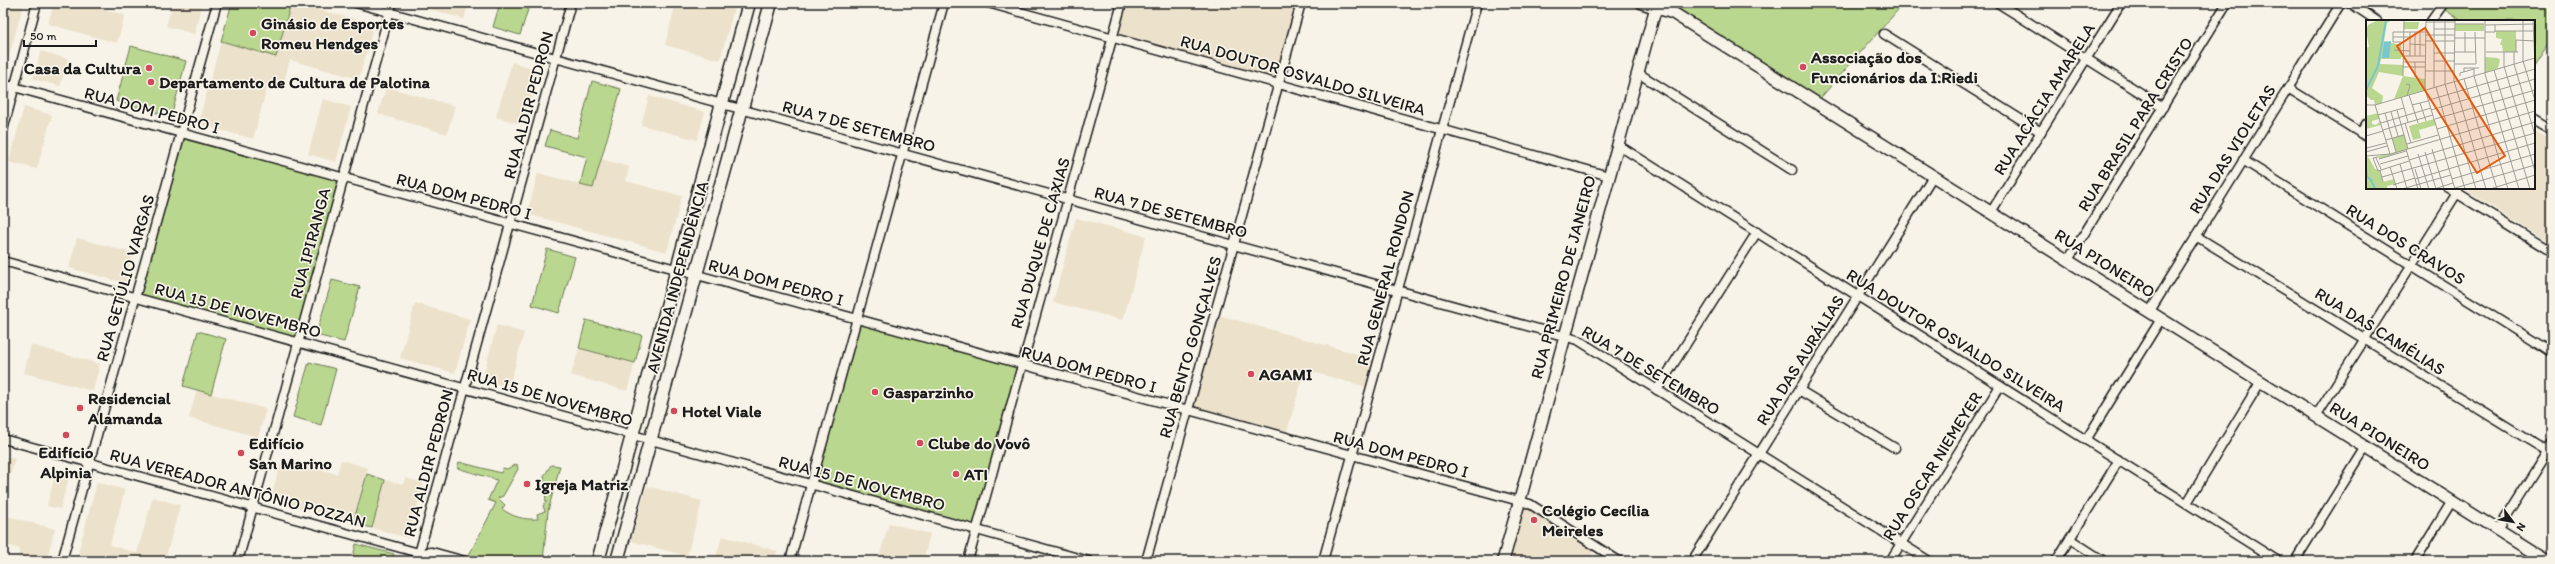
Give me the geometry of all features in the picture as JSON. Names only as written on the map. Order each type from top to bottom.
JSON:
[{"type":"main road","name":"AVENIDA INDEPENDÊNCIA","points":[[598,561],[749,3]]},
{"type":"main road","name":"AVENIDA INDEPENDÊNCIA","points":[[617,561],[770,3]]},
{"type":"street","points":[[3,130],[37,3]]},
{"type":"street","name":"RUA GETÚLIO VARGAS","points":[[62,561],[217,3]]},
{"type":"street","name":"RUA 7 DE SETEMBRO","points":[[356,3],[1578,340],[1929,561]]},
{"type":"street","name":"RUA IPIRANGA","points":[[238,561],[392,3]]},
{"type":"street","name":"RUA ALDIR PEDRON","points":[[418,557],[571,3]]},
{"type":"street","points":[[790,561],[944,3]]},
{"type":"street","name":"RUA DOUTOR OSVALDO SILVEIRA","points":[[988,3],[1609,176]]},
{"type":"street","name":"RUA DUQUE DE CAXIAS","points":[[968,561],[1122,3]]},
{"type":"street","name":"RUA BENTO GONÇALVES","points":[[1146,561],[1301,3]]},
{"type":"street","name":"RUA GENERAL RONDON","points":[[1323,561],[1477,3]]},
{"type":"street","name":"RUA PIONEIRO","points":[[1642,3],[1656,5],[1673,13],[2547,561]]},
{"type":"street","points":[[1998,3],[2163,107]]},
{"type":"street","name":"RUA ACÁCIA AMARELA","points":[[1991,212],[2122,3]]},
{"type":"street","name":"RUA BRASIL PARA CRISTO","points":[[2068,260],[2228,3]]},
{"type":"street","name":"RUA DAS VIOLETAS","points":[[2150,311],[2341,3]]},
{"type":"street","points":[[2350,3],[2376,20]]},
{"type":"street","points":[[2432,20],[2444,3]]},
{"type":"street","name":"RUA PRIMEIRO DE JANEIRO","points":[[1503,561],[1524,503],[1565,336],[1656,5]]},
{"type":"street","points":[[1884,34],[2041,132]]},
{"type":"street","points":[[1638,73],[1792,170]]},
{"type":"street","name":"RUA DOM PEDRO I","points":[[3,84],[1351,457],[1524,503],[1619,561]]},
{"type":"street","points":[[2288,88],[2364,135]]},
{"type":"street","points":[[2535,120],[2552,130]]},
{"type":"street","name":"RUA DOUTOR OSVALDO SILVEIRA","points":[[1618,145],[2278,561]]},
{"type":"street","name":"RUA DOS CRAVOS","points":[[2243,160],[2552,353]]},
{"type":"street","name":"RUA DAS AURÁLIAS","points":[[1692,561],[1933,176]]},
{"type":"street","points":[[2450,189],[2552,252]]},
{"type":"street","points":[[2316,416],[2457,193]]},
{"type":"street","points":[[1657,390],[1757,232]]},
{"type":"street","name":"RUA DAS CAMÉLIAS","points":[[2196,236],[2547,451]]},
{"type":"street","name":"RUA 15 DE NOVEMBRO","points":[[3,261],[1089,561]]},
{"type":"street","points":[[2086,440],[2161,318]]},
{"type":"street","points":[[2187,503],[2261,381]]},
{"type":"street","name":"RUA OSCAR NIEMEYER","points":[[1890,561],[2000,386]]},
{"type":"street","points":[[1799,390],[1895,448]]},
{"type":"street","name":"RUA VEREADOR ANTÔNIO POZZAN","points":[[3,439],[253,508],[418,557],[432,552],[465,561]]},
{"type":"street","points":[[2498,530],[2552,444]]},
{"type":"street","points":[[2295,561],[2366,447]]},
{"type":"street","points":[[2056,561],[2119,460]]},
{"type":"street","points":[[2415,561],[2452,502]]},
{"type":"street","points":[[2070,539],[2104,561]]},
{"type":"shaded area","points":[[3,3],[24,3],[5,70],[3,69]]},
{"type":"shaded area","points":[[54,3],[81,3],[125,15],[117,43],[48,24]]},
{"type":"shaded area","points":[[173,3],[202,3],[194,34],[166,26]]},
{"type":"shaded area","points":[[291,3],[374,24],[359,79],[290,60],[282,88],[268,84],[253,139],[198,124],[221,41],[276,56]]},
{"type":"shaded area","points":[[409,3],[469,3],[464,19]]},
{"type":"shaded area","points":[[676,3],[727,3],[735,5],[720,60],[665,45]]},
{"type":"shaded area","points":[[1122,3],[1301,3],[1278,84],[1113,38]]},
{"type":"shaded area","points":[[41,51],[68,59],[60,86],[33,79]]},
{"type":"shaded area","points":[[512,62],[539,70],[524,125],[496,117]]},
{"type":"shaded area","points":[[386,87],[455,106],[447,134],[378,114]]},
{"type":"shaded area","points":[[649,96],[705,112],[697,140],[641,125]]},
{"type":"shaded area","points":[[323,99],[351,107],[336,162],[308,154]]},
{"type":"shaded area","points":[[24,107],[52,115],[37,169],[9,162]]},
{"type":"shaded area","points":[[2535,131],[2552,141],[2552,244],[2464,189],[2535,189]]},
{"type":"shaded area","points":[[601,159],[629,167],[626,181],[682,196],[667,252],[527,214],[538,173],[593,188]]},
{"type":"shaded area","points":[[1076,218],[1146,236],[1123,320],[1053,302]]},
{"type":"shaded area","points":[[77,238],[133,253],[125,283],[69,268]]},
{"type":"shaded area","points":[[415,303],[470,319],[455,373],[400,358]]},
{"type":"shaded area","name":"AGAMI","points":[[1215,314],[1378,360],[1370,388],[1305,370],[1285,438],[1187,411]]},
{"type":"shaded area","points":[[497,325],[524,333],[509,387],[482,380]]},
{"type":"shaded area","points":[[31,345],[100,364],[93,391],[24,373]]},
{"type":"shaded area","points":[[579,348],[635,363],[627,391],[571,375]]},
{"type":"shaded area","points":[[197,390],[266,409],[258,437],[189,418]]},
{"type":"shaded area","points":[[3,456],[15,459],[3,501]]},
{"type":"shaded area","points":[[282,459],[337,474],[341,460],[368,468],[353,523],[270,500]]},
{"type":"shaded area","points":[[49,469],[70,474],[60,509],[47,506],[54,479],[47,477]]},
{"type":"shaded area","points":[[405,478],[424,483],[408,538],[372,528],[385,480],[403,484]]},
{"type":"shaded area","points":[[97,482],[125,490],[110,545],[137,553],[153,497],[180,505],[165,560],[151,557],[150,561],[76,561]]},
{"type":"shaded area","points":[[647,486],[702,501],[687,556],[631,541]]},
{"type":"shaded area","name":"Colégio Cecília Meireles","points":[[1519,501],[1595,546],[1590,561],[1503,561]]},
{"type":"shaded area","points":[[3,515],[55,529],[46,561],[17,561],[20,549],[3,544]]},
{"type":"shaded area","points":[[889,523],[930,534],[923,561],[878,561]]},
{"type":"shaded area","points":[[722,536],[777,551],[775,561],[715,561]]},
{"type":"green space","name":"Ginásio de Esportes Romeu Hendges","points":[[232,3],[291,3],[276,57],[221,41]]},
{"type":"green space","points":[[500,3],[530,3],[520,35],[493,27]]},
{"type":"green space","name":"Associação dos Funcionários da I.Riedi","points":[[1657,3],[1904,3],[1816,103]]},
{"type":"green space","points":[[2434,3],[2552,3],[2552,38],[2535,64],[2535,20],[2460,20]]},
{"type":"green space","name":"Departamento de Cultura de Palotina","points":[[131,46],[186,61],[171,117],[116,101]]},
{"type":"green space","points":[[592,81],[621,89],[593,188],[580,185],[587,157],[545,146],[550,130],[577,138]]},
{"type":"green space","points":[[181,133],[344,178],[298,343],[135,297]]},
{"type":"green space","points":[[547,249],[575,257],[559,313],[532,305]]},
{"type":"green space","points":[[332,280],[360,287],[344,342],[316,335]]},
{"type":"green space","points":[[586,320],[642,335],[635,363],[579,348]]},
{"type":"green space","points":[[856,320],[1022,366],[976,530],[811,484]]},
{"type":"green space","points":[[198,331],[226,339],[211,394],[183,386]]},
{"type":"green space","points":[[309,362],[336,369],[321,425],[293,417]]},
{"type":"green space","points":[[459,462],[501,473],[503,468],[507,469],[517,464],[518,469],[503,496],[498,498],[505,505],[502,509],[506,512],[515,516],[533,519],[538,519],[537,514],[545,511],[543,506],[546,502],[544,476],[551,465],[560,466],[548,511],[543,561],[492,561],[469,555],[496,503],[488,500],[497,480],[457,468]]},
{"type":"green space","points":[[367,474],[385,480],[372,528],[353,523]]},
{"type":"green space","points":[[356,544],[394,554],[392,561],[352,561]]},
{"type":"place","name":"Ginásio de Esportes Romeu Hendges","points":[[253,33]]},
{"type":"place","name":"Associação dos Funcionários da I.Riedi","points":[[1803,67]]},
{"type":"place","name":"Casa da Cultura","points":[[149,68]]},
{"type":"place","name":"Departamento de Cultura de Palotina","points":[[151,82]]},
{"type":"place","name":"AGAMI","points":[[1251,374]]},
{"type":"place","name":"Gasparzinho","points":[[875,392]]},
{"type":"place","name":"Residencial Alamanda","points":[[80,408]]},
{"type":"place","name":"Hotel Viale","points":[[674,411]]},
{"type":"place","name":"Edifício Alpinia","points":[[66,435]]},
{"type":"place","name":"Clube do Vovô","points":[[920,443]]},
{"type":"place","name":"Edifício San Marino","points":[[241,453]]},
{"type":"place","name":"ATI","points":[[956,474]]},
{"type":"place","name":"Igreja Matriz","points":[[527,484]]},
{"type":"place","name":"Colégio Cecília Meireles","points":[[1534,520]]}]
